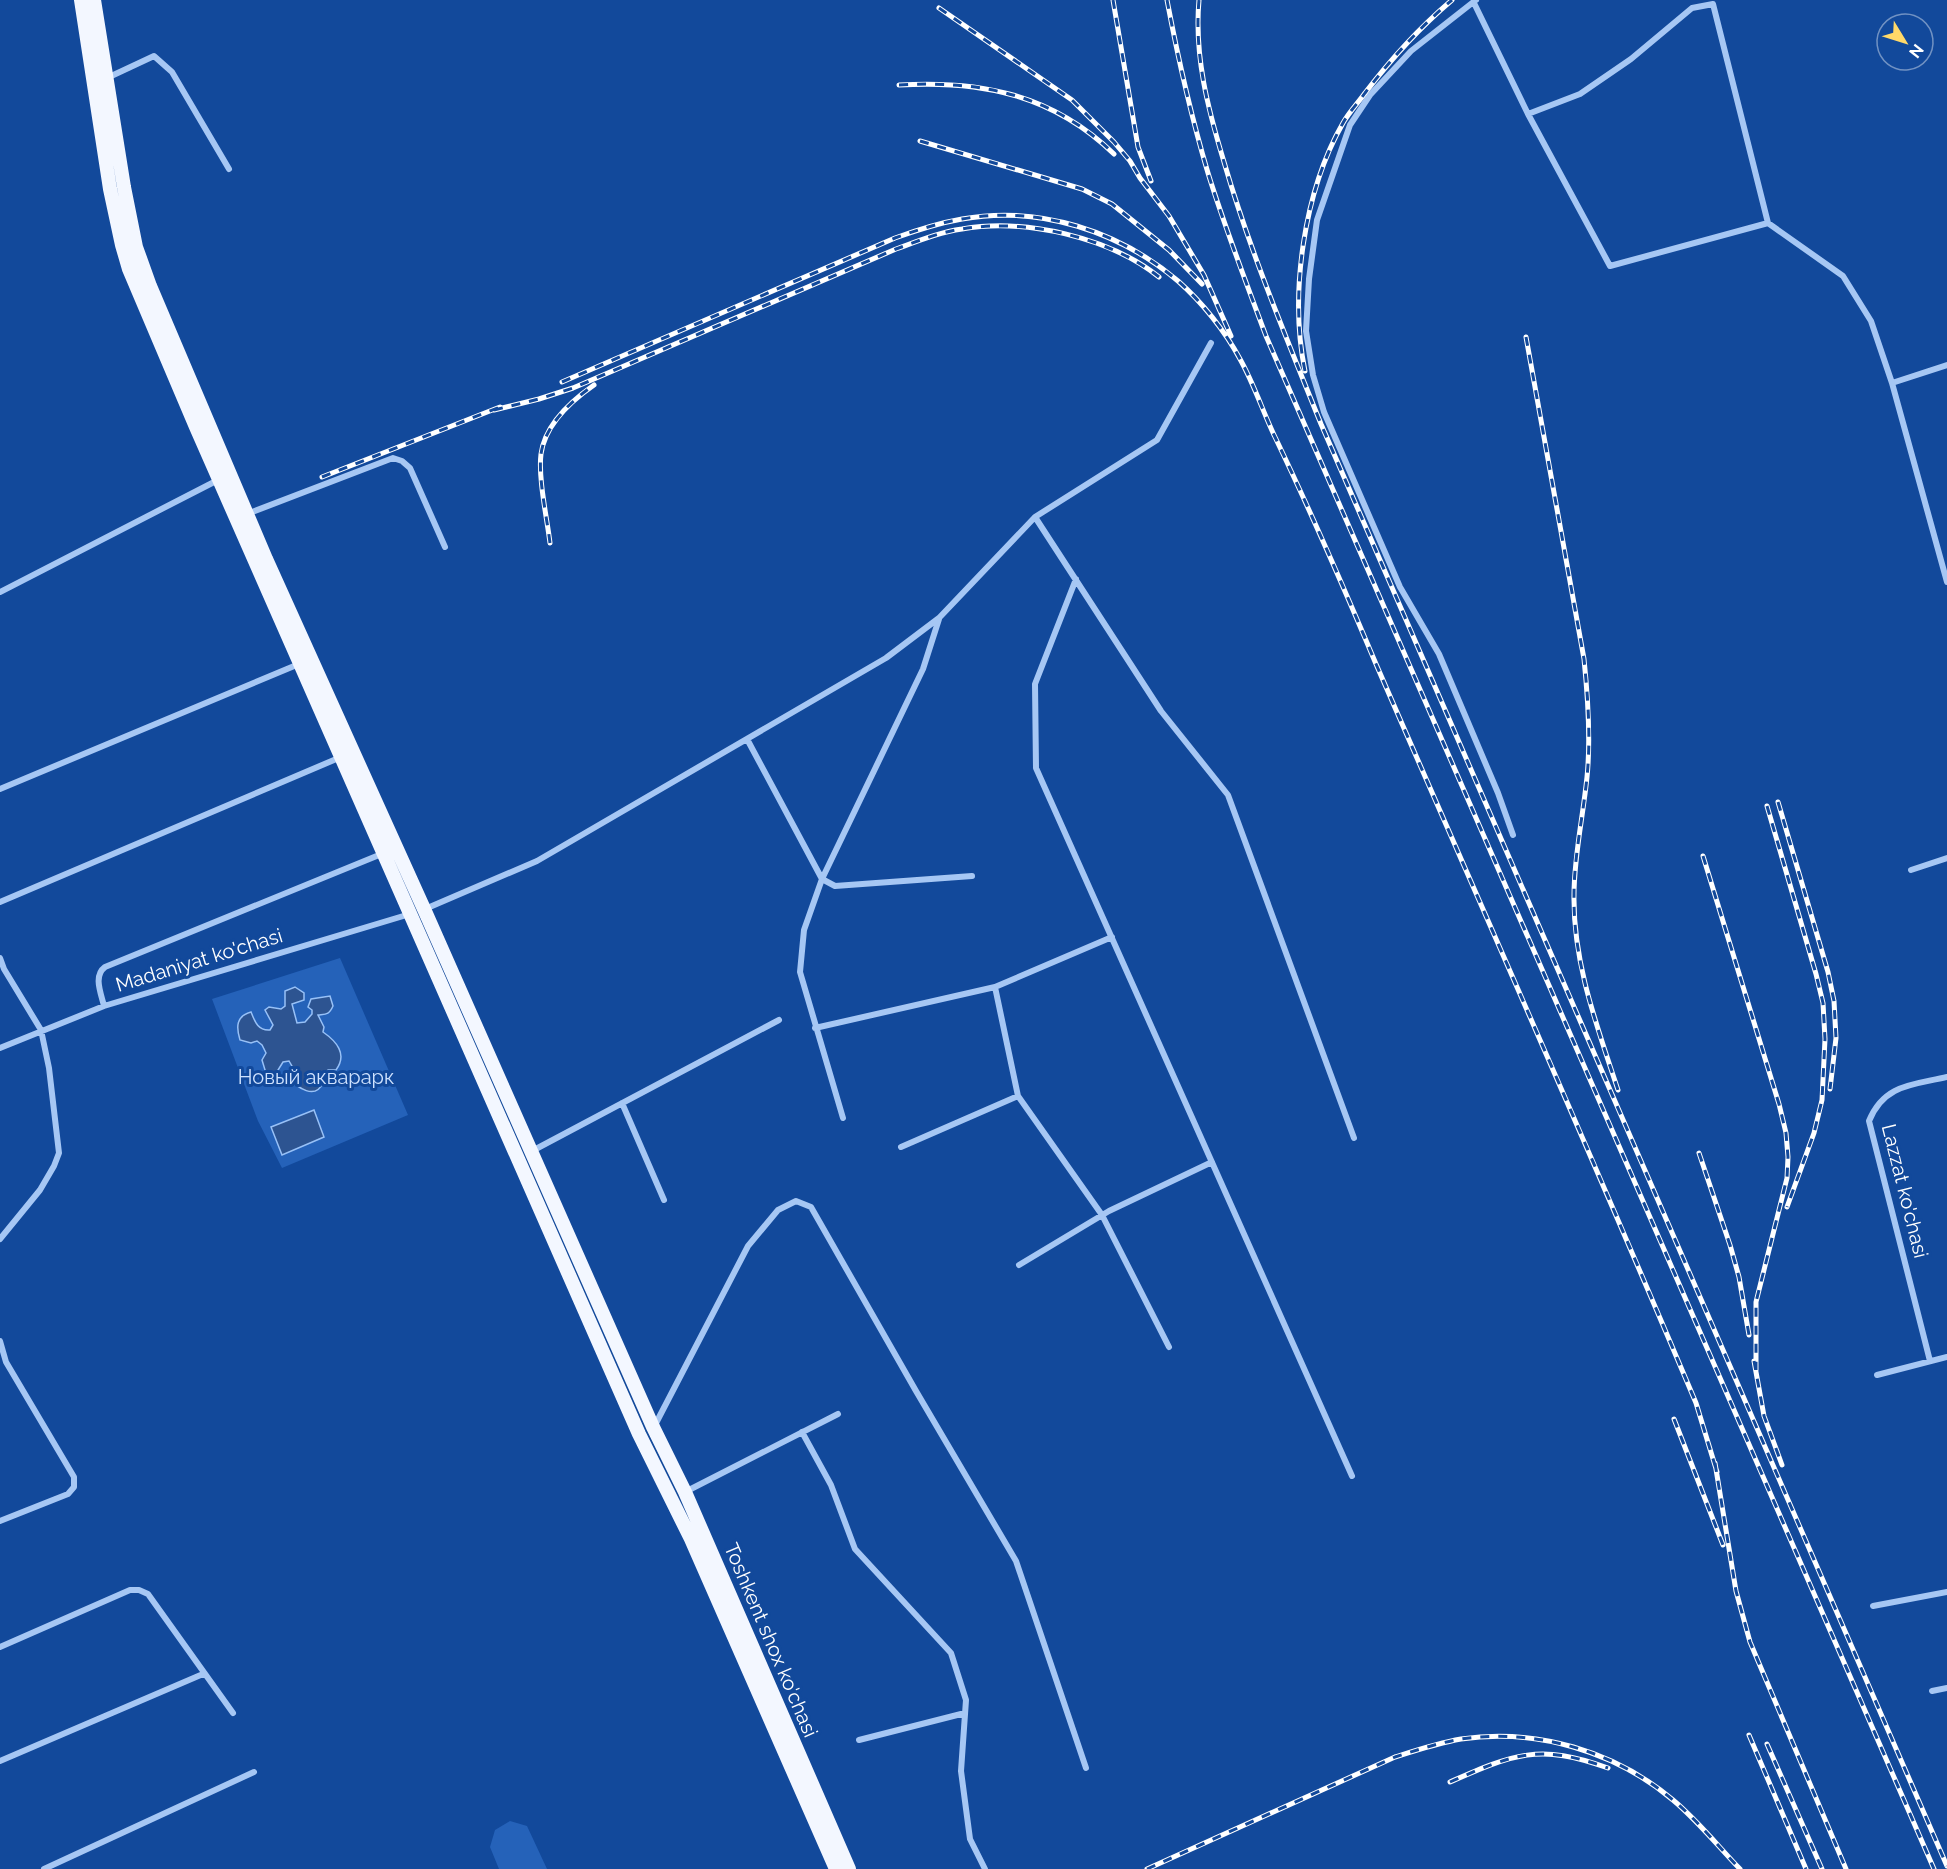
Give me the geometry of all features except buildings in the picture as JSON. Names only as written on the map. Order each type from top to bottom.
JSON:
[{"type":"main road","points":[[81,0],[101,73],[142,267],[418,911]]},
{"type":"main road","points":[[94,0],[110,189],[129,269],[219,480],[384,853],[418,911]]},
{"type":"main road","name":"Toshkent shox ko'chasi","points":[[418,911],[532,1151],[653,1427],[685,1492],[849,1869]]},
{"type":"main road","name":"Toshkent shox ko'chasi","points":[[418,911],[639,1434],[691,1539],[836,1869]]},
{"type":"street","points":[[1513,835],[1498,793],[1438,654],[1400,587],[1324,412],[1313,375],[1306,331],[1309,279],[1317,220],[1350,125],[1370,95],[1411,51],[1475,2],[1528,114],[1610,266],[1768,224]]},
{"type":"street","points":[[1528,114],[1580,94],[1631,59],[1692,8],[1713,4],[1768,224],[1843,276],[1870,321],[1892,383],[1947,582]]},
{"type":"street","points":[[101,73],[154,56],[172,72],[229,169]]},
{"type":"street","name":"Madaniyat ko'chasi","points":[[0,1048],[104,1006],[418,911],[537,861],[747,739],[886,658],[939,618],[1035,517],[1157,440],[1211,343]]},
{"type":"street","points":[[1892,383],[1947,365]]},
{"type":"street","points":[[247,514],[393,458],[402,461],[410,468],[445,547]]},
{"type":"street","points":[[0,592],[219,480]]},
{"type":"street","points":[[1035,517],[1161,711],[1228,795],[1354,1138]]},
{"type":"street","points":[[1076,579],[1035,684],[1036,768],[1352,1476]]},
{"type":"street","points":[[843,1118],[800,972],[804,930],[822,879],[923,669],[939,618]]},
{"type":"street","points":[[0,789],[300,664]]},
{"type":"street","points":[[747,739],[822,879],[835,886],[972,876]]},
{"type":"street","points":[[0,902],[341,757]]},
{"type":"street","points":[[104,1006],[98,976],[105,967],[384,853]]},
{"type":"street","points":[[1911,870],[1947,858]]},
{"type":"street","points":[[815,1028],[995,987],[1112,937]]},
{"type":"street","points":[[0,958],[4,969],[41,1030],[49,1068],[58,1153],[54,1166],[40,1190],[0,1239]]},
{"type":"street","points":[[995,987],[1018,1096],[1102,1215],[1168,1347]]},
{"type":"street","points":[[532,1151],[780,1020]]},
{"type":"street","name":"Lazzat ko'chasi","points":[[1930,1361],[1869,1121],[1874,1107],[1884,1097],[1900,1088],[1947,1077]]},
{"type":"street","points":[[901,1147],[1018,1096]]},
{"type":"street","points":[[622,1103],[664,1200]]},
{"type":"street","points":[[1019,1265],[1102,1215],[1212,1162]]},
{"type":"street","points":[[653,1427],[748,1246],[778,1210],[796,1201],[811,1207],[1016,1561],[1086,1768]]},
{"type":"street","points":[[0,1341],[6,1362],[74,1477],[74,1487],[68,1494],[0,1521]]},
{"type":"street","points":[[1877,1375],[1947,1357]]},
{"type":"street","points":[[685,1492],[838,1414]]},
{"type":"street","points":[[802,1432],[831,1485],[855,1549],[951,1653],[966,1700],[961,1771],[970,1839],[985,1869]]},
{"type":"street","points":[[0,1647],[130,1590],[139,1590],[148,1594],[232,1713]]},
{"type":"street","points":[[1873,1606],[1947,1592]]},
{"type":"street","points":[[0,1761],[203,1674]]},
{"type":"street","points":[[1932,1691],[1947,1689]]},
{"type":"street","points":[[859,1740],[965,1713]]},
{"type":"street","points":[[44,1869],[254,1772]]},
{"type":"green space","name":"Новый акварарк","points":[[340,958],[408,1115],[282,1168],[258,1121],[212,999]]},
{"type":"green space","points":[[510,1821],[527,1826],[547,1869],[499,1869],[490,1847],[495,1830]]},
{"type":"shaded area","points":[[295,987],[304,993],[304,1000],[292,1004],[297,1023],[305,1022],[312,1014],[312,1010],[308,1007],[311,999],[330,996],[333,1006],[329,1013],[318,1015],[324,1027],[323,1032],[332,1039],[341,1053],[336,1070],[328,1070],[320,1088],[311,1092],[306,1091],[291,1078],[293,1068],[289,1061],[283,1062],[275,1075],[270,1077],[262,1060],[266,1053],[262,1045],[257,1041],[251,1043],[240,1040],[239,1035],[240,1019],[251,1012],[260,1027],[270,1030],[273,1025],[265,1010],[269,1007],[281,1009],[285,1006],[285,991]]},
{"type":"shaded area","points":[[314,1110],[324,1137],[282,1155],[271,1127]]},
{"type":"railway","points":[[1113,0],[1138,147],[1151,181]]},
{"type":"railway","points":[[1167,0],[1185,87],[1208,173],[1266,336],[1934,1869]]},
{"type":"railway","points":[[1199,0],[1200,62],[1213,122],[1234,195],[1269,294],[1321,424],[1947,1866]]},
{"type":"railway","points":[[1305,371],[1300,341],[1300,277],[1303,244],[1318,180],[1345,119],[1395,56],[1452,0]]},
{"type":"railway","points":[[939,8],[1072,100],[1114,142],[1169,216],[1204,275],[1231,336]]},
{"type":"railway","points":[[899,85],[959,85],[1015,96],[1041,105],[1066,118],[1091,134],[1114,154]]},
{"type":"railway","points":[[920,141],[1082,189],[1112,204],[1169,250],[1202,284]]},
{"type":"railway","points":[[562,382],[895,238],[962,219],[1020,216],[1049,219],[1077,226],[1130,248],[1155,263],[1187,289],[1220,328],[1250,378],[1657,1310],[1696,1403],[1717,1472]]},
{"type":"railway","points":[[494,410],[573,388],[896,249],[954,230],[1012,226],[1065,234],[1116,251],[1159,277]]},
{"type":"railway","points":[[1526,337],[1584,659],[1587,688],[1588,762],[1574,880],[1578,945],[1588,994],[1618,1090]]},
{"type":"railway","points":[[550,543],[540,464],[543,443],[560,415],[594,385]]},
{"type":"railway","points":[[322,477],[500,407]]},
{"type":"railway","points":[[1778,802],[1828,972],[1834,1001],[1836,1038],[1830,1089]]},
{"type":"railway","points":[[1767,806],[1816,974],[1823,1003],[1825,1039],[1822,1100],[1814,1133],[1787,1207]]},
{"type":"railway","points":[[1703,856],[1786,1133],[1787,1178],[1756,1302],[1756,1370]]},
{"type":"railway","points":[[1699,1153],[1739,1277],[1749,1335]]},
{"type":"railway","points":[[1754,1361],[1764,1416],[1782,1465]]},
{"type":"railway","points":[[1674,1419],[1723,1545]]},
{"type":"railway","points":[[1715,1463],[1736,1591],[1750,1642],[1846,1869]]},
{"type":"railway","points":[[1749,1735],[1806,1869]]},
{"type":"railway","points":[[1147,1869],[1395,1757],[1452,1741],[1489,1736],[1518,1737],[1573,1747],[1626,1768],[1673,1800],[1740,1869]]},
{"type":"railway","points":[[1767,1744],[1822,1869]]},
{"type":"railway","points":[[1450,1782],[1492,1764],[1527,1755],[1563,1756],[1608,1768]]}]
